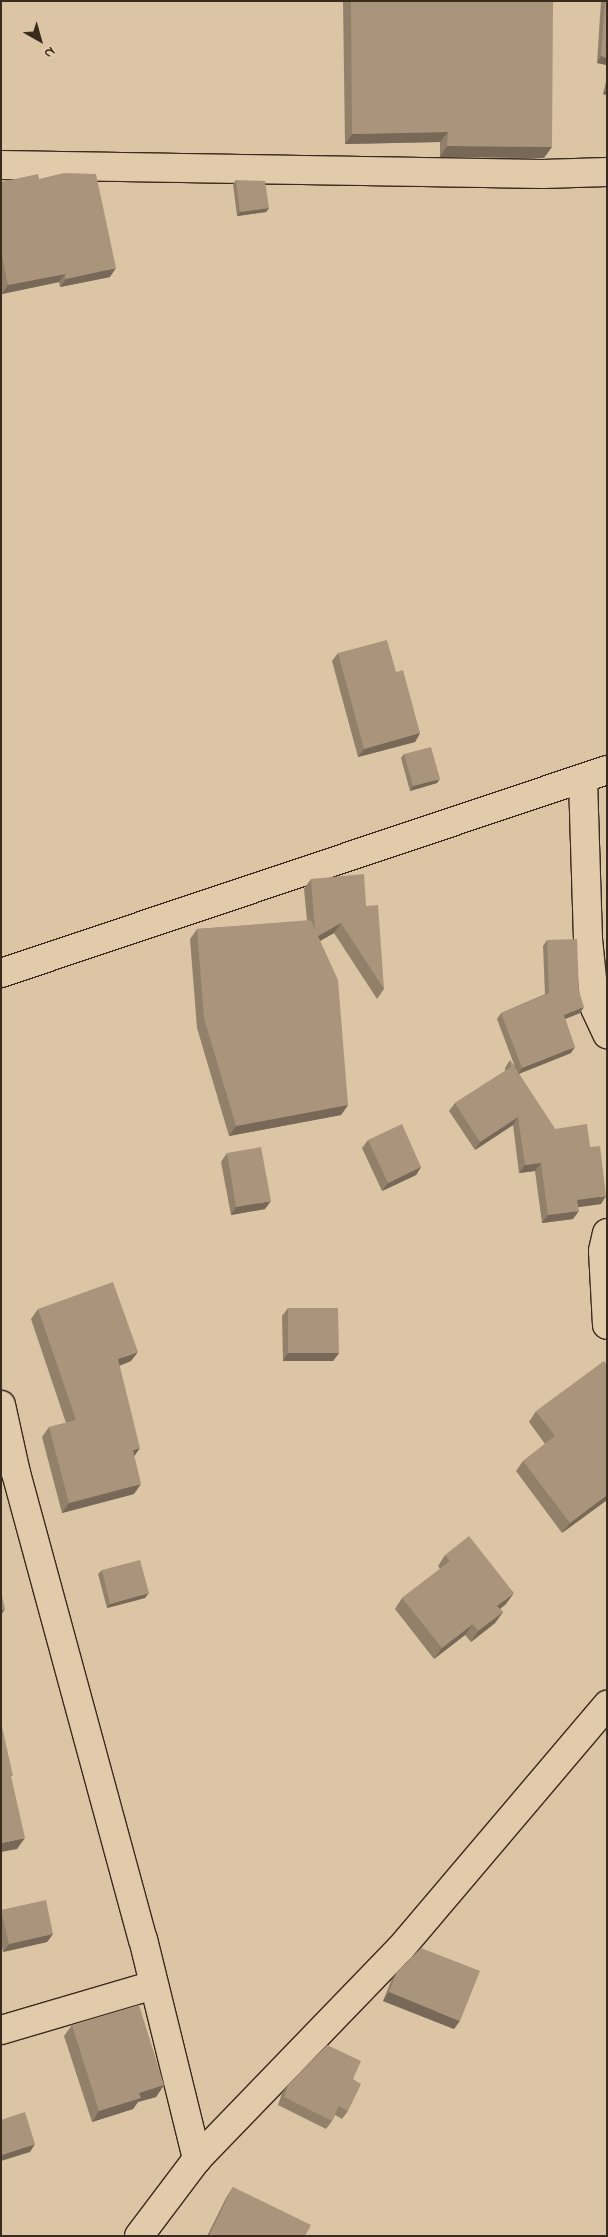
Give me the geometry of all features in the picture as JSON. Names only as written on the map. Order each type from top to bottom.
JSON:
[{"type":"street","points":[[1,165],[542,174],[607,172]]},
{"type":"street","points":[[1,973],[595,775],[588,939],[595,1008],[607,1034]]},
{"type":"street","points":[[607,1233],[603,1251],[607,1325]]},
{"type":"street","points":[[1,1404],[16,1473],[154,1985],[197,2159]]},
{"type":"street","points":[[139,2236],[197,2159],[401,1948],[607,1705]]},
{"type":"street","points":[[1,2030],[154,1985]]},
{"type":"building","points":[[351,1],[553,1],[552,147],[447,146],[448,132],[352,134]]},
{"type":"building","points":[[605,1],[607,1],[607,58],[601,56]]},
{"type":"building","points":[[64,173],[96,174],[116,268],[66,279],[65,274],[8,285],[1,251],[1,182],[38,174],[39,179]]},
{"type":"building","points":[[236,180],[265,181],[269,208],[240,212]]},
{"type":"building","points":[[387,640],[396,672],[403,670],[420,733],[364,749],[338,653]]},
{"type":"building","points":[[431,747],[440,779],[413,786],[404,754]]},
{"type":"building","points":[[364,874],[366,906],[378,905],[384,989],[341,923],[318,936],[338,980],[348,1105],[236,1126],[204,1018],[197,929],[311,920],[315,930],[311,879]]},
{"type":"building","points":[[577,939],[579,991],[584,1007],[564,1015],[575,1047],[522,1068],[501,1013],[549,993],[547,940]]},
{"type":"building","points":[[510,1060],[555,1129],[587,1124],[590,1147],[600,1146],[606,1196],[577,1200],[579,1211],[548,1215],[541,1163],[525,1165],[518,1117],[480,1142],[455,1103],[511,1067]]},
{"type":"building","points":[[402,1124],[421,1167],[388,1183],[368,1140]]},
{"type":"building","points":[[261,1147],[271,1201],[236,1207],[227,1153]]},
{"type":"building","points":[[113,1282],[138,1352],[118,1359],[140,1448],[133,1450],[141,1484],[69,1503],[49,1427],[76,1420],[38,1309]]},
{"type":"building","points":[[288,1308],[338,1308],[339,1353],[288,1353]]},
{"type":"building","points":[[604,1361],[607,1365],[607,1495],[570,1523],[523,1461],[555,1436],[536,1411]]},
{"type":"building","points":[[469,1536],[514,1593],[497,1606],[503,1612],[478,1631],[473,1624],[442,1648],[402,1598],[450,1561],[445,1555]]},
{"type":"building","points":[[140,1560],[149,1593],[110,1604],[102,1570]]},
{"type":"building","points":[[1,1591],[5,1609],[1,1610]]},
{"type":"building","points":[[1,1722],[25,1838],[1,1843]]},
{"type":"building","points":[[46,1900],[53,1934],[9,1944],[1,1910]]},
{"type":"building","points":[[421,1948],[480,1971],[460,2021],[389,1992],[397,1972]]},
{"type":"building","points":[[139,2005],[164,2085],[139,2093],[141,2098],[99,2111],[72,2025]]},
{"type":"building","points":[[327,2045],[361,2061],[353,2079],[361,2084],[348,2111],[339,2106],[332,2121],[284,2097],[288,2085]]},
{"type":"building","points":[[25,2112],[35,2144],[1,2155],[1,2120]]},
{"type":"building","points":[[233,2187],[311,2225],[305,2236],[209,2236]]}]
